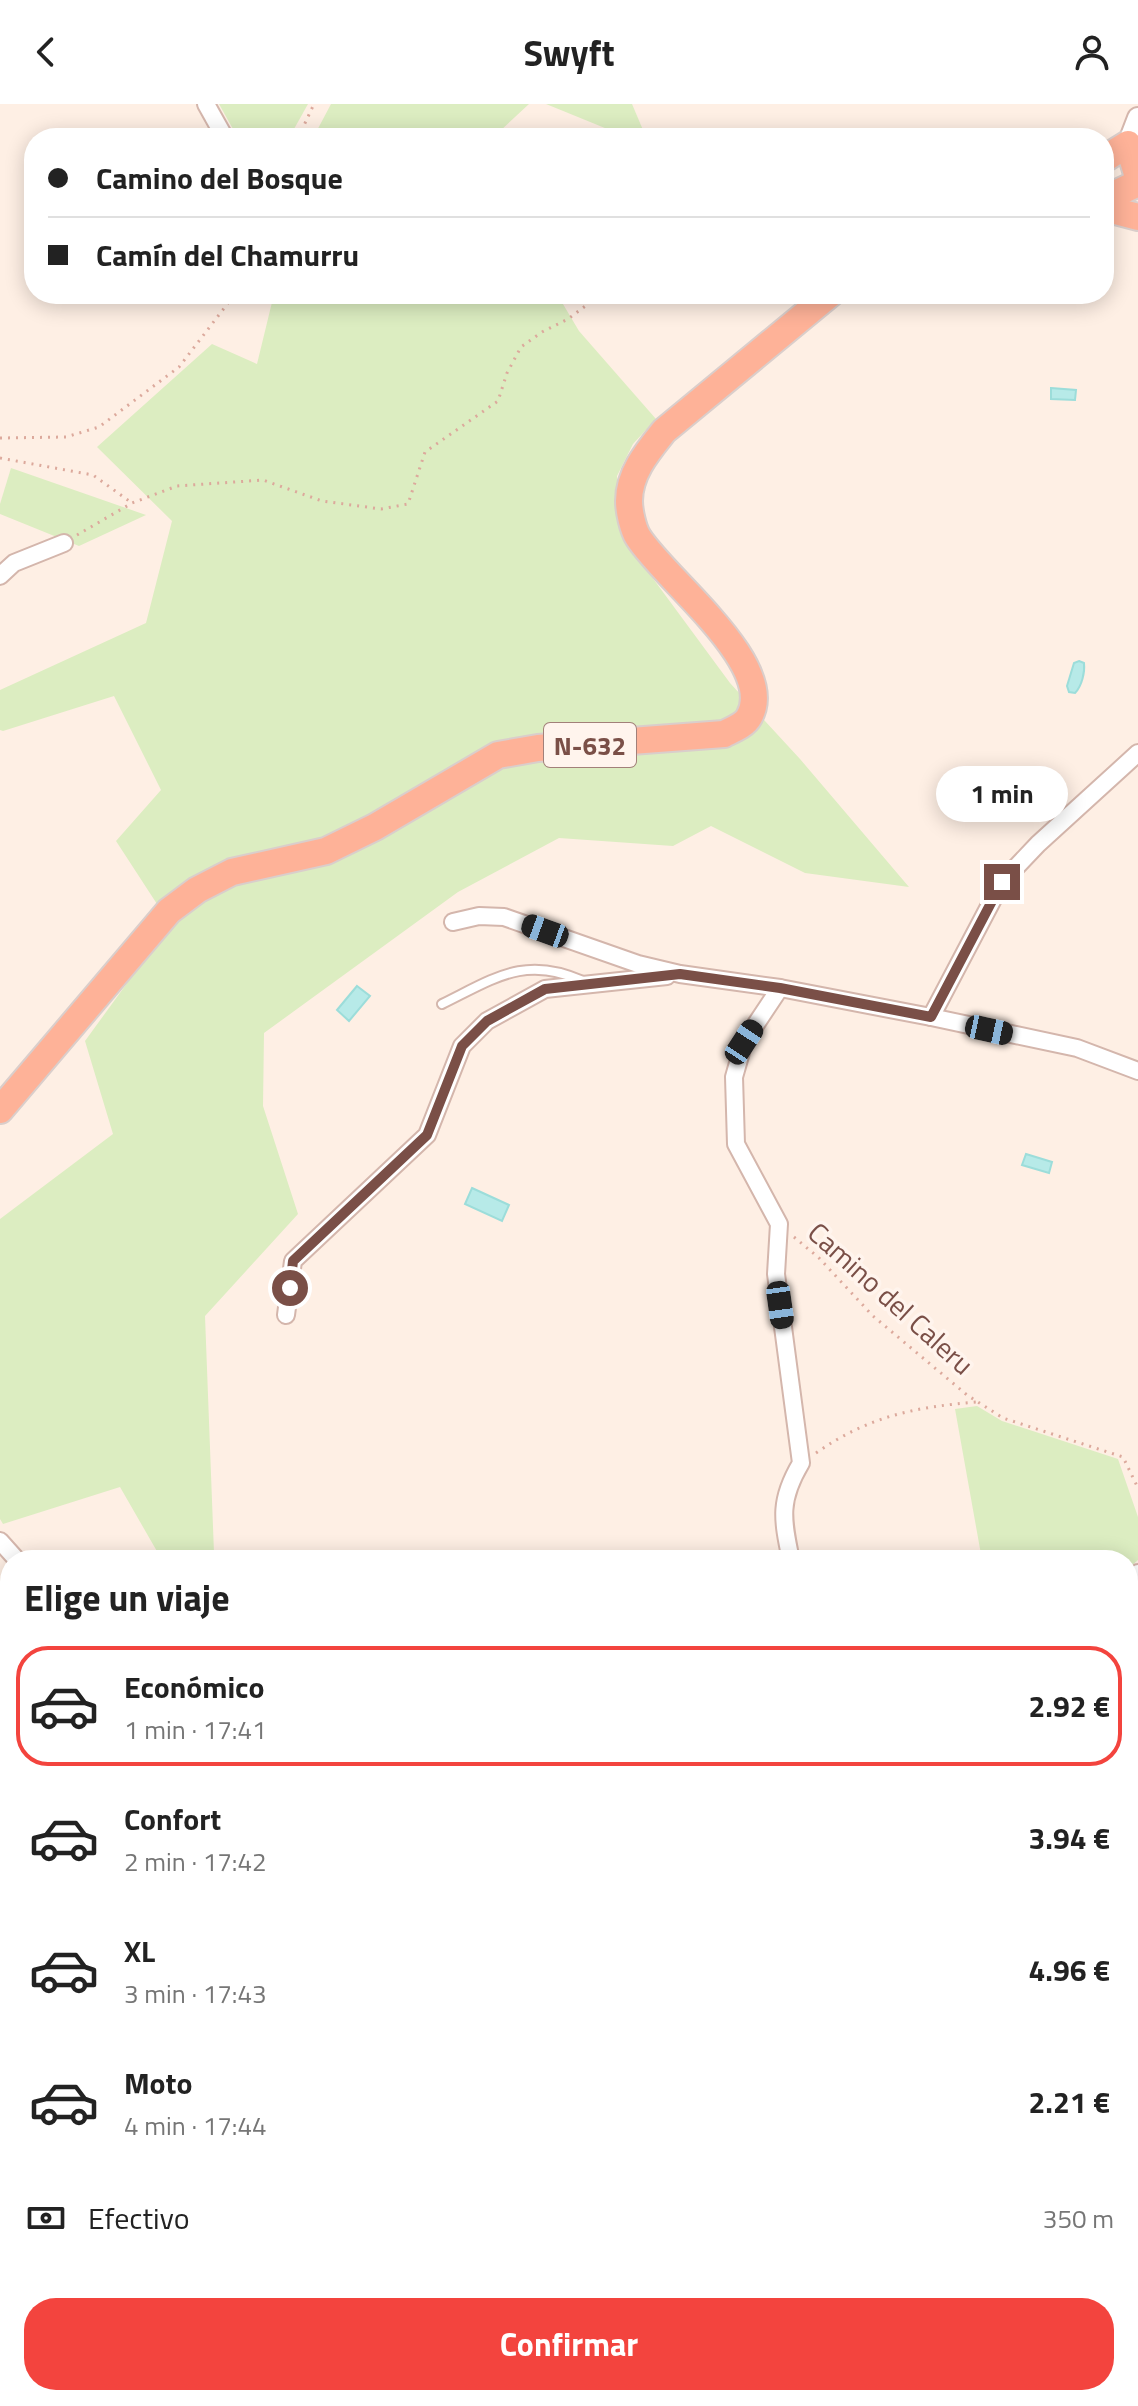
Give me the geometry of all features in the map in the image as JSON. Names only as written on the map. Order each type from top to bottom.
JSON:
[{"type":"highway","points":[[1114,153],[1128,144],[1138,181]]},
{"type":"highway","points":[[1114,177],[1138,181]]},
{"type":"highway","points":[[1114,194],[1138,181]]},
{"type":"highway","points":[[1114,211],[1138,217]]},
{"type":"highway","name":"N-632","points":[[0,1110],[169,911],[197,890],[232,872],[326,851],[375,827],[498,755],[538,748],[724,734],[748,720],[757,696],[749,672],[732,646],[637,535],[629,502],[632,480],[643,457],[664,431],[818,304]]},
{"type":"street","points":[[206,104],[219,128]]},
{"type":"street","points":[[1128,144],[1138,118]]},
{"type":"street","points":[[0,576],[14,563],[64,543]]},
{"type":"street","points":[[931,1017],[1002,882],[1038,844],[1138,753]]},
{"type":"street","points":[[453,922],[479,916],[504,917],[638,964],[680,974],[780,988],[1077,1048],[1138,1071]]},
{"type":"street","points":[[286,1315],[293,1261],[427,1135],[462,1046],[487,1021],[545,989],[680,974]]},
{"type":"street","points":[[780,988],[744,1042],[734,1077],[736,1144],[779,1224],[776,1274],[801,1463],[786,1488],[783,1525],[789,1550]]},
{"type":"lane","points":[[442,1004],[520,969],[559,971],[591,984]]},
{"type":"path","points":[[303,128],[314,104]]},
{"type":"path","points":[[0,438],[66,437],[99,427],[179,367],[227,304]]},
{"type":"path","points":[[64,543],[132,503],[177,486],[263,480],[322,501],[381,509],[408,504],[425,452],[498,401],[507,373],[521,347],[588,304]]},
{"type":"path","points":[[0,458],[93,475],[132,503]]},
{"type":"path","name":"Camino del Caleru","points":[[779,1224],[819,1258],[873,1316],[977,1402],[1003,1418],[1123,1457],[1138,1488]]},
{"type":"path","points":[[801,1463],[839,1437],[873,1420],[900,1412],[977,1402]]},
{"type":"green space","points":[[219,104],[308,104],[295,128],[232,128]]},
{"type":"green space","points":[[331,104],[529,104],[503,128],[318,128]]},
{"type":"green space","points":[[546,104],[632,104],[642,128],[605,128]]},
{"type":"green space","points":[[272,304],[563,304],[579,331],[656,419],[633,444],[617,476],[617,517],[632,550],[730,683],[800,759],[909,887],[805,873],[711,826],[673,846],[559,838],[458,892],[264,1033],[263,1106],[298,1214],[205,1316],[214,1550],[156,1550],[120,1487],[3,1524],[0,1519],[0,1219],[113,1134],[85,1041],[170,924],[116,841],[161,790],[114,696],[3,731],[0,730],[0,690],[146,623],[172,521],[97,447],[212,344],[257,364]]},
{"type":"green space","points":[[11,468],[146,515],[79,546],[0,514]]},
{"type":"green space","points":[[977,1406],[1002,1421],[1118,1459],[1138,1517],[1138,1550],[980,1550],[955,1409]]},
{"type":"water","points":[[1051,388],[1076,390],[1075,400],[1051,399]]},
{"type":"water","points":[[1074,663],[1084,663],[1080,687],[1075,693],[1069,692],[1067,686]]},
{"type":"water","points":[[357,986],[370,996],[349,1021],[337,1010]]},
{"type":"water","points":[[1026,1154],[1052,1162],[1049,1173],[1022,1165]]},
{"type":"water","points":[[472,1188],[509,1205],[502,1221],[465,1204]]},
{"type":"route","points":[[290,1288],[293,1261],[427,1135],[462,1046],[487,1021],[545,989],[680,974],[780,988],[931,1017],[1002,882]]}]
